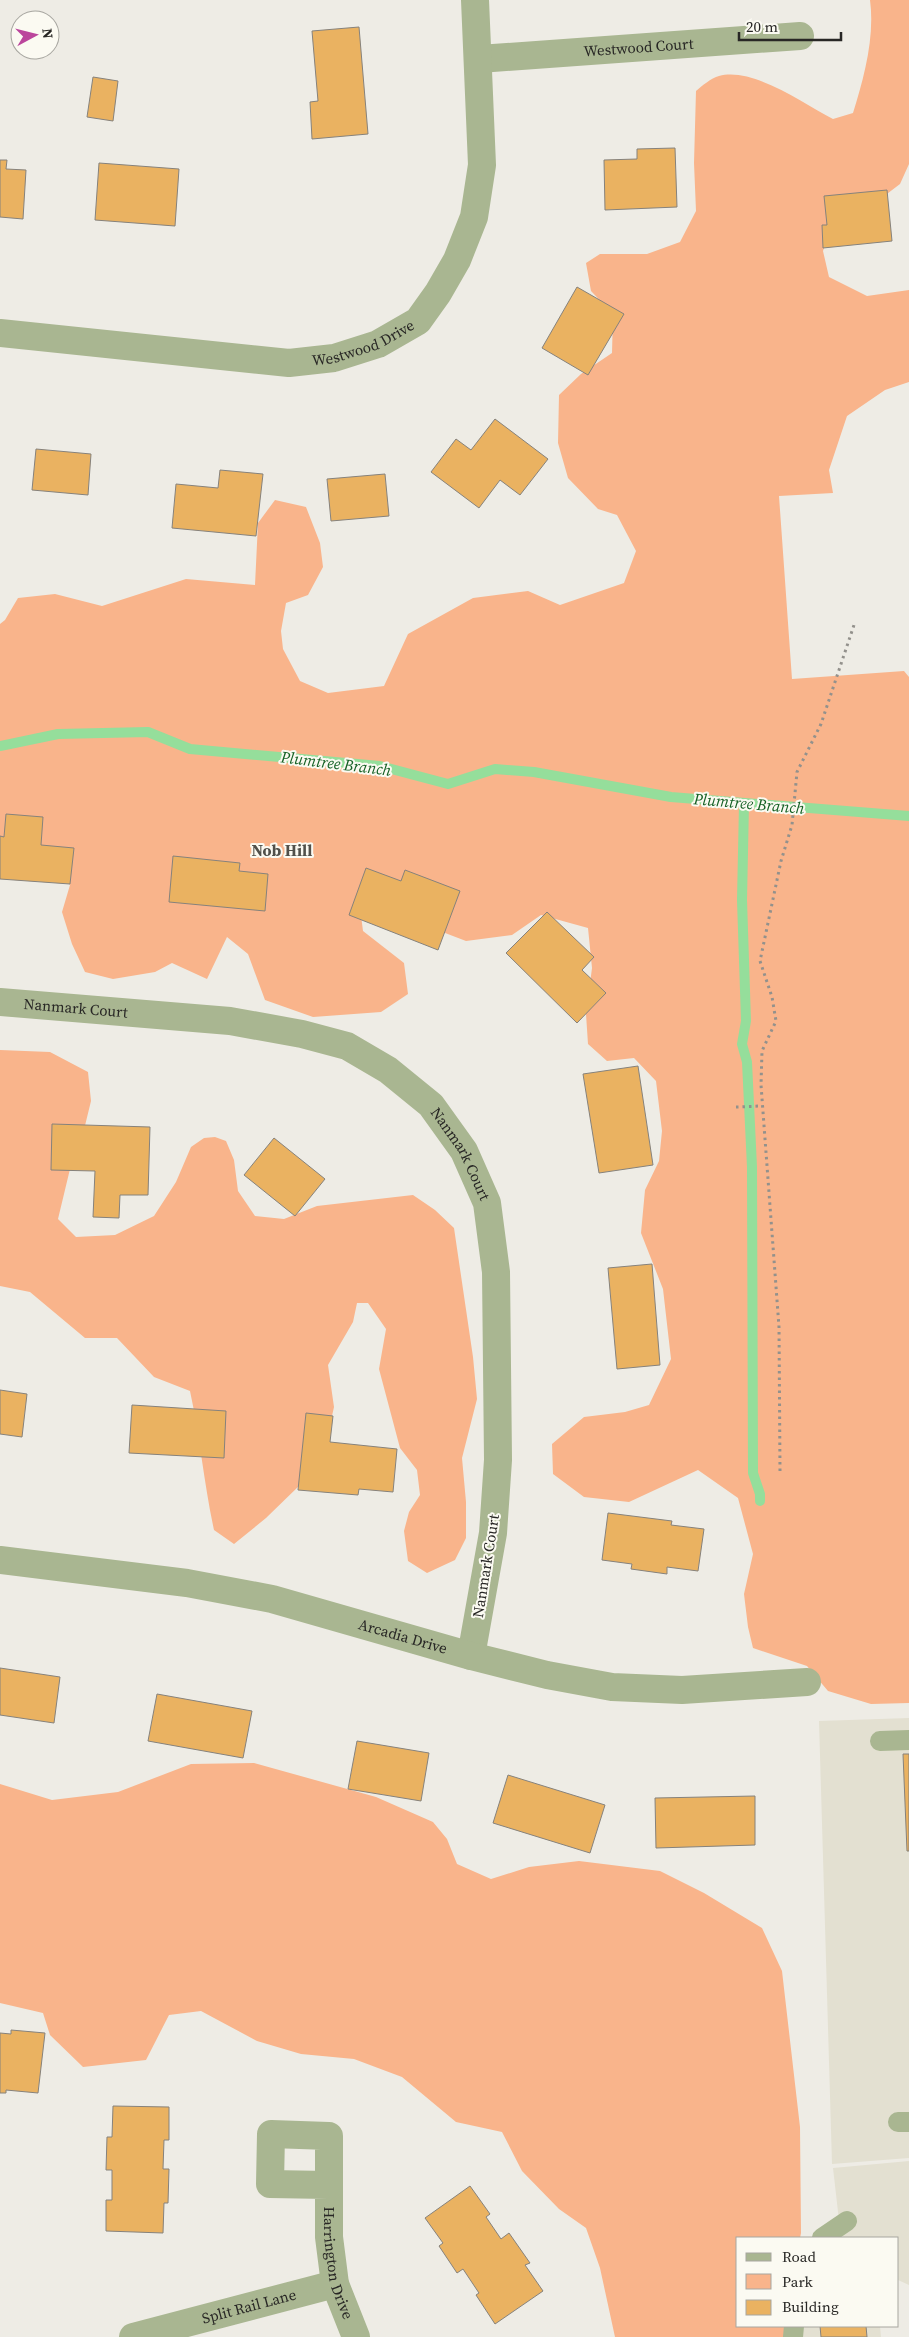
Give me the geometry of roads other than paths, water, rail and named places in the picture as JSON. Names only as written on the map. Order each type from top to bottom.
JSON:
[{"type":"street","name":"Westwood Drive","points":[[0,333],[289,363],[334,358],[378,344],[418,321],[438,293],[457,260],[474,217],[482,165],[475,0]]},
{"type":"street","name":"Westwood Court","points":[[479,59],[800,36]]},
{"type":"street","name":"Nanmark Court","points":[[0,1002],[230,1021],[302,1034],[347,1046],[380,1065],[431,1105],[464,1151],[486,1203],[496,1272],[497,1478],[493,1533],[471,1656]]},
{"type":"street","name":"Arcadia Drive","points":[[0,1560],[187,1583],[272,1599],[471,1656],[548,1675],[612,1687],[682,1690],[807,1682]]},
{"type":"street","name":"Harrington Drive","points":[[328,2186],[329,2237],[335,2284],[356,2337]]},
{"type":"street","name":"Split Rail Lane","points":[[133,2337],[335,2284]]},
{"type":"lane","points":[[880,1741],[909,1740]]},
{"type":"lane","points":[[824,2237],[848,2221]]},
{"type":"waterway","name":"Plumtree Branch","points":[[0,746],[58,734],[148,732],[190,749],[380,766],[448,784],[495,769],[534,772],[671,797],[909,816]]},
{"type":"waterway","points":[[744,804],[742,900],[746,1021],[742,1044],[747,1062],[752,1167],[753,1473],[760,1494],[760,1501]]},
{"type":"district","name":"Nob Hill","points":[[282,850]]}]
